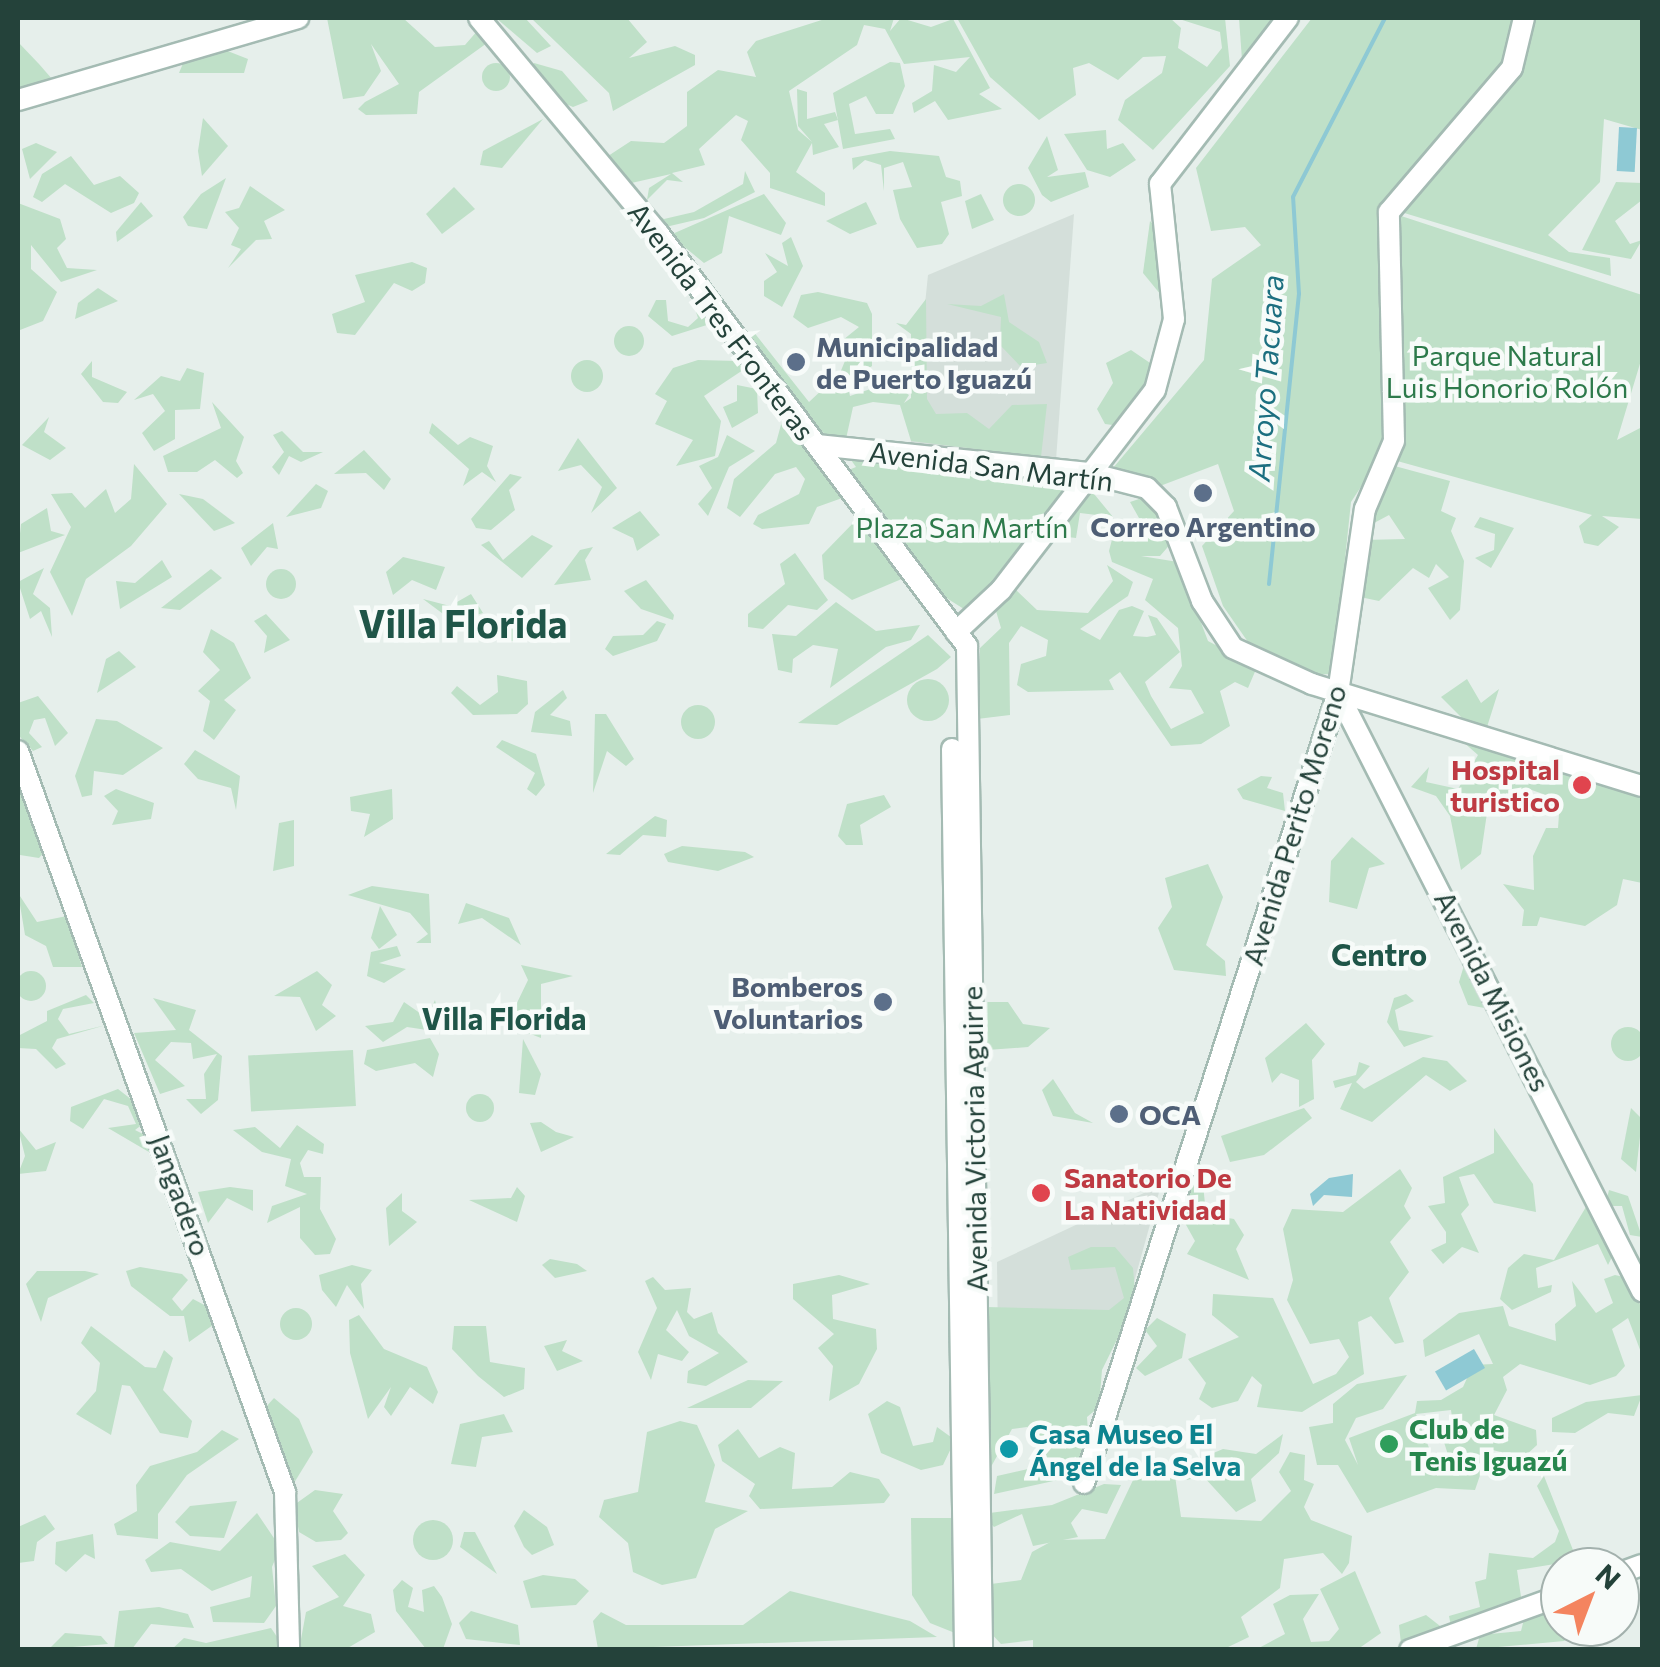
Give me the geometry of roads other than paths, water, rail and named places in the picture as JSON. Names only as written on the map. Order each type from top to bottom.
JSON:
[{"type":"main road","points":[[18,100],[298,18]]},
{"type":"main road","name":"Avenida Tres Fronteras","points":[[480,18],[816,445],[956,632]]},
{"type":"main road","points":[[956,632],[1001,590],[1155,390],[1170,353],[1174,294],[1160,184],[1288,18]]},
{"type":"main road","name":"Avenida Perito Moreno","points":[[1084,1483],[1338,693],[1365,509],[1394,441],[1389,212],[1512,68],[1524,18]]},
{"type":"main road","name":"Avenida San Martín","points":[[816,445],[1089,474],[1161,500],[1202,601],[1233,648],[1338,693],[1642,786]]},
{"type":"main road","name":"Avenida Victoria Aguirre","points":[[956,632],[967,646],[982,1650]]},
{"type":"main road","name":"Avenida Misiones","points":[[1338,693],[1642,1291]]},
{"type":"main road","name":"Jangadero","points":[[18,752],[285,1492],[289,1650]]},
{"type":"main road","name":"Avenida Victoria Aguirre","points":[[964,1650],[970,870]]},
{"type":"main road","points":[[1410,1650],[1540,1603]]},
{"type":"water","points":[[1619,127],[1637,128],[1635,172],[1617,171]]},
{"type":"water","points":[[1353,1174],[1352,1197],[1324,1195],[1313,1206],[1310,1194],[1329,1178]]},
{"type":"water","points":[[1474,1349],[1485,1368],[1446,1391],[1435,1372]]},
{"type":"waterway","name":"Arroyo Tacuara","points":[[1269,584],[1299,294],[1293,197],[1385,18]]},
{"type":"place","name":"Municipalidad de Puerto Iguazú","points":[[796,362]]},
{"type":"place","name":"Correo Argentino","points":[[1203,493]]},
{"type":"place","name":"Hospital turistico","points":[[1582,785]]},
{"type":"place","name":"Bomberos Voluntarios","points":[[883,1002]]},
{"type":"place","name":"OCA","points":[[1119,1114]]},
{"type":"place","name":"Sanatorio De La Natividad","points":[[1041,1193]]},
{"type":"place","name":"Club de Tenis Iguazú","points":[[1389,1444]]},
{"type":"place","name":"Casa Museo El Ángel de la Selva","points":[[1009,1449]]},
{"type":"district","name":"Villa Florida","points":[[463,623]]},
{"type":"district","name":"Centro","points":[[1379,954]]},
{"type":"district","name":"Villa Florida","points":[[504,1018]]},
{"type":"park label","name":"Parque Natural Luis Honorio Rolón","points":[[1507,371]]},
{"type":"park label","name":"Plaza San Martín","points":[[962,527]]}]
